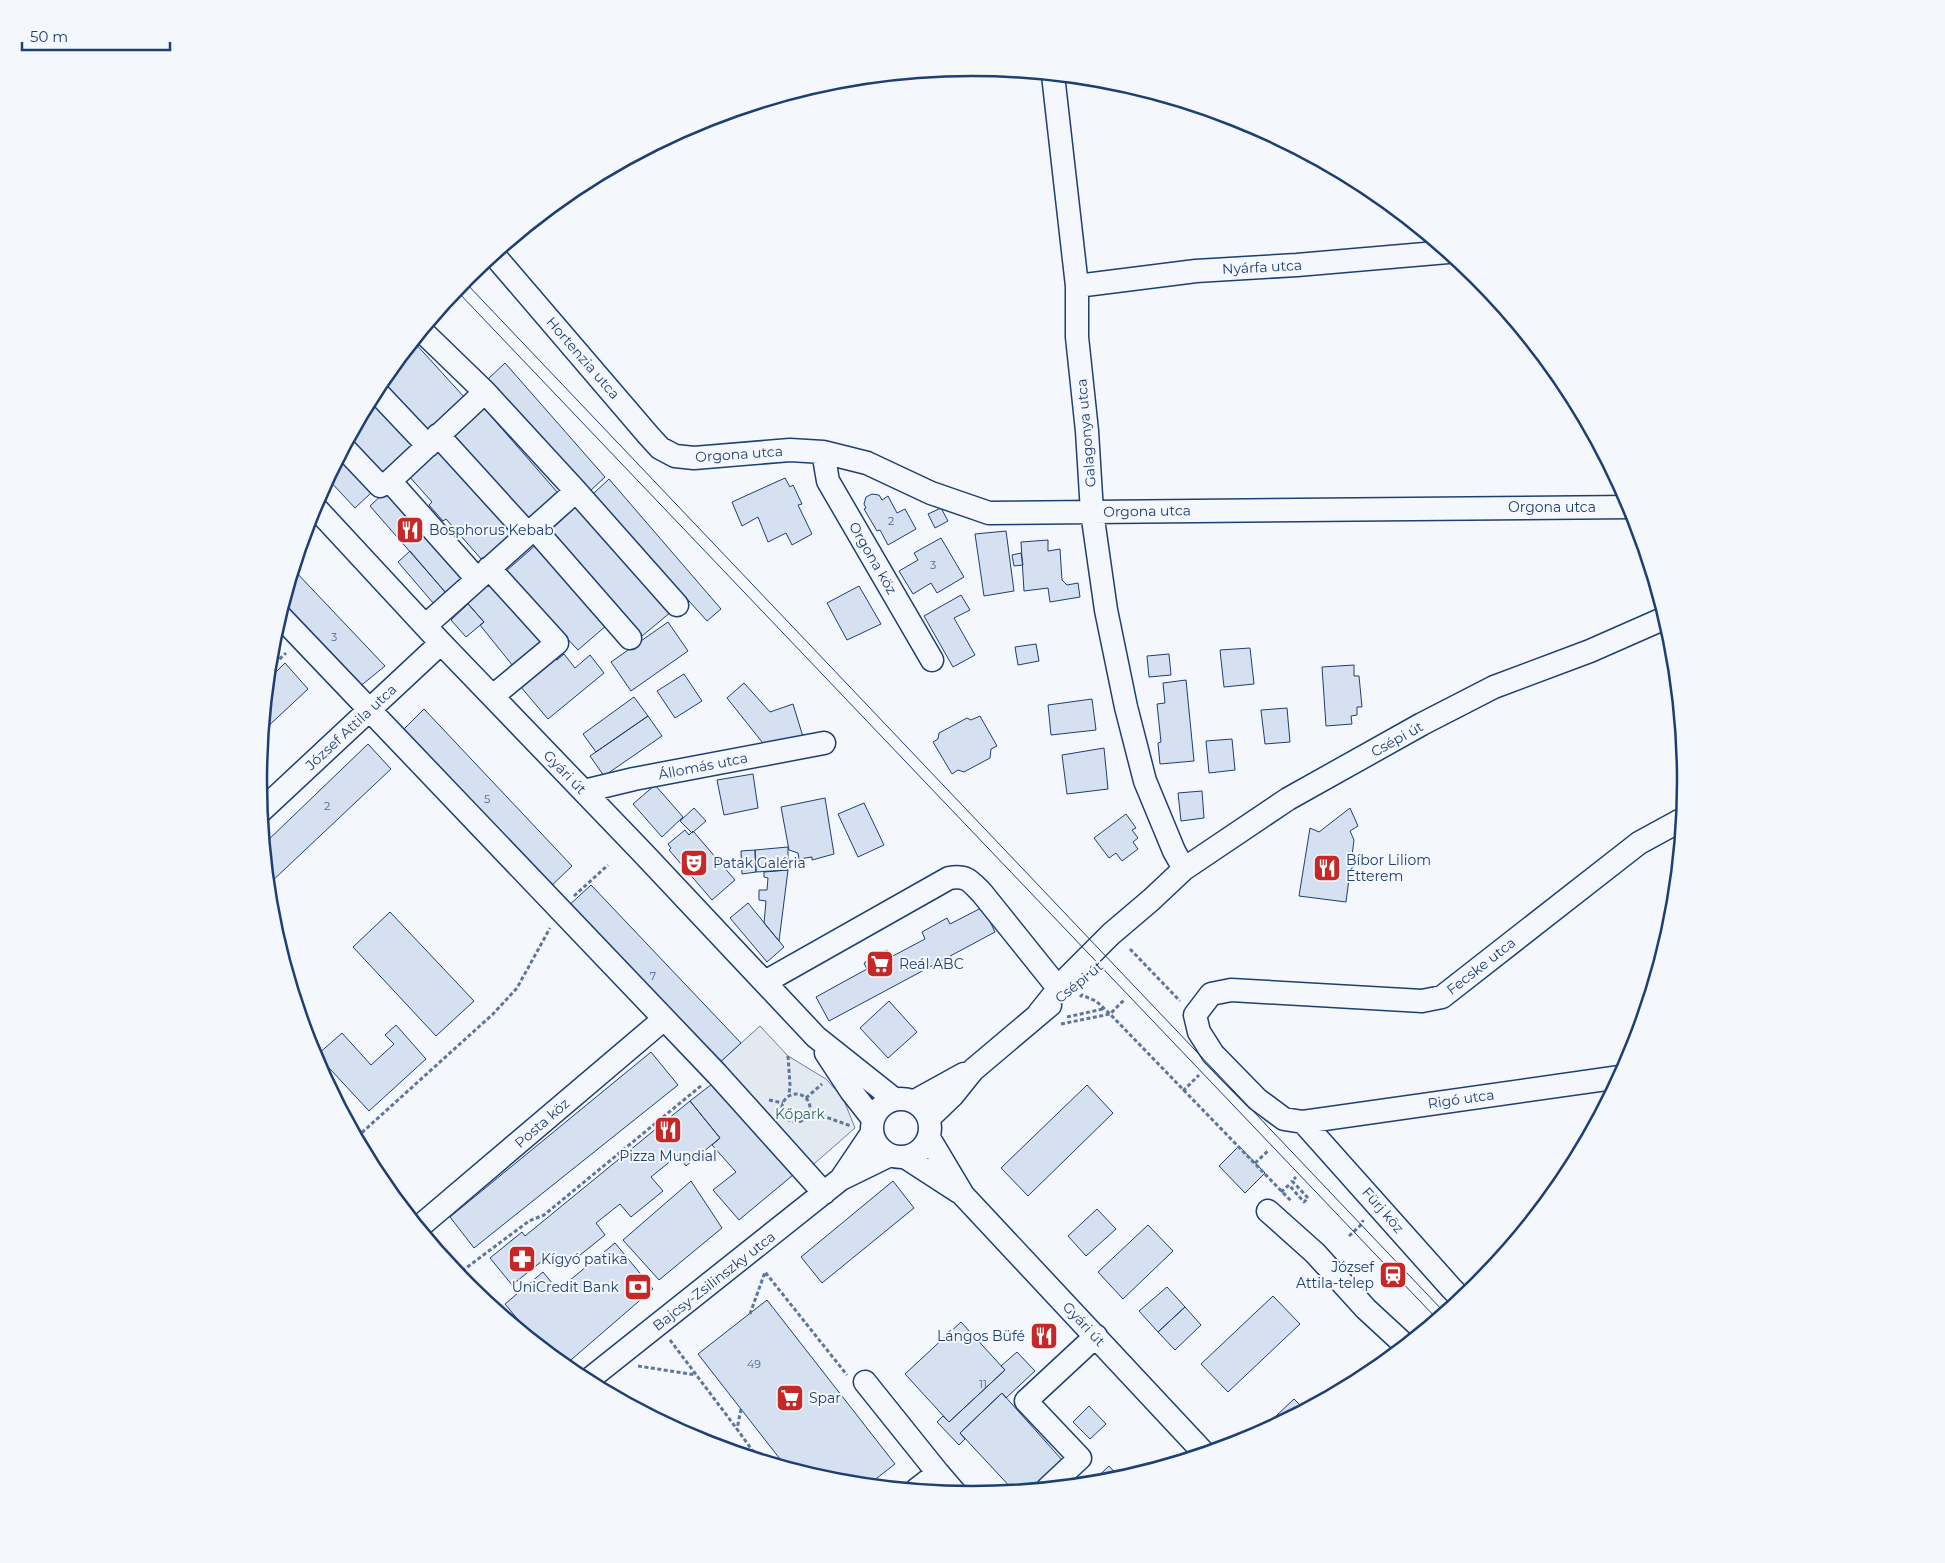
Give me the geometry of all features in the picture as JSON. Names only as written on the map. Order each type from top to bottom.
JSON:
[{"type":"street","name":"Galagonya utca","points":[[1054,81],[1077,286],[1077,337],[1087,431],[1092,512],[1106,610],[1128,716],[1145,781],[1174,851],[1184,869]]},
{"type":"street","name":"Nyárfa utca","points":[[1077,286],[1196,271],[1297,266],[1440,253]]},
{"type":"street","name":"Hortenzia utca","points":[[498,260],[649,436],[660,448],[675,456]]},
{"type":"street","points":[[426,335],[485,392],[677,605]]},
{"type":"street","points":[[349,453],[380,486],[390,480],[485,392]]},
{"type":"street","points":[[382,396],[531,531],[630,638]]},
{"type":"street","name":"Orgona utca","points":[[675,456],[694,458],[790,450],[823,452],[867,463],[931,493],[989,513],[1621,506]]},
{"type":"street","name":"Orgona köz","points":[[823,452],[828,481],[932,660]]},
{"type":"street","points":[[390,480],[483,574],[557,643],[493,696]]},
{"type":"street","points":[[425,626],[576,491]]},
{"type":"street","name":"Gyári út","points":[[321,513],[441,643],[584,791],[816,1037],[851,1091],[867,1127]]},
{"type":"street","name":"Csépi út","points":[[1048,1019],[1059,989],[1111,934],[1184,869],[1288,799],[1422,724],[1494,687],[1590,651],[1659,621]]},
{"type":"street","points":[[286,622],[731,1089],[833,1186]]},
{"type":"street","name":"József Attila utca","points":[[268,804],[441,643]]},
{"type":"street","name":"Állomás utca","points":[[584,791],[644,777],[824,743]]},
{"type":"street","name":"Fecske utca","points":[[1194,1015],[1211,994],[1231,990],[1422,1001],[1442,997],[1639,842],[1676,823]]},
{"type":"street","points":[[765,982],[949,878],[959,876],[967,878],[982,893],[1059,989]]},
{"type":"street","name":"Csépi út","points":[[904,1100],[973,1070],[1048,1019],[1074,988],[1120,947],[1151,900]]},
{"type":"street","points":[[1194,1015],[1199,1032],[1213,1054],[1257,1099],[1284,1119],[1303,1122]]},
{"type":"street","name":"Posta köz","points":[[423,1224],[664,1018]]},
{"type":"street","name":"Gyári út","points":[[816,1037],[904,1100]]},
{"type":"street","name":"Csépi út","points":[[929,1128],[973,1070]]},
{"type":"street","name":"Rigó utca","points":[[1303,1122],[1611,1079]]},
{"type":"street","points":[[904,1100],[924,1108],[929,1128],[919,1151],[898,1156],[882,1150],[867,1127],[881,1106],[904,1100]]},
{"type":"street","name":"Fürj köz","points":[[1303,1122],[1457,1294]]},
{"type":"street","name":"Bajcsy-Zsilinszky utca","points":[[833,1186],[867,1127]]},
{"type":"street","name":"Gyári út","points":[[929,1128],[963,1195]]},
{"type":"street","name":"Gyári út","points":[[898,1156],[963,1195],[1200,1449]]},
{"type":"street","name":"Bajcsy-Zsilinszky utca","points":[[594,1376],[833,1186],[898,1156]]},
{"type":"street","points":[[1268,1211],[1315,1253],[1366,1310],[1401,1342]]},
{"type":"street","points":[[1054,1482],[1080,1458],[1026,1401],[1096,1336]]},
{"type":"street","points":[[857,1380],[949,1486]]},
{"type":"street","points":[[923,1485],[938,1473]]},
{"type":"path","points":[[361,1133],[493,1014],[517,988],[550,929]]},
{"type":"path","points":[[1130,949],[1194,1015]]},
{"type":"path","points":[[1082,995],[1096,1001],[1110,1014],[1282,1191],[1294,1206]]},
{"type":"path","points":[[1048,1019],[1110,1014],[1125,999]]},
{"type":"path","points":[[1066,1017],[1104,1009]]},
{"type":"path","points":[[788,1056],[790,1085],[789,1095],[783,1104],[783,1114],[793,1122],[801,1122],[808,1116],[809,1105],[806,1098],[799,1093],[789,1095]]},
{"type":"path","points":[[1183,1091],[1199,1075]]},
{"type":"path","points":[[806,1098],[827,1080]]},
{"type":"path","points":[[464,1270],[530,1221],[544,1216],[704,1083]]},
{"type":"path","points":[[809,1111],[867,1127]]},
{"type":"path","points":[[1255,1163],[1269,1150]]},
{"type":"path","points":[[1282,1191],[1289,1185],[1304,1202],[1308,1198],[1292,1181],[1296,1177]]},
{"type":"path","points":[[750,1314],[764,1272],[857,1380]]},
{"type":"path","points":[[669,1339],[738,1429],[752,1451]]},
{"type":"path","points":[[638,1366],[697,1375]]},
{"type":"path","points":[[738,1429],[741,1409]]},
{"type":"green space","name":"Kőpark","points":[[760,1026],[788,1056],[826,1079],[843,1098],[855,1128],[799,1177],[708,1073]]},
{"type":"building","points":[[418,346],[465,398],[429,432],[388,387]]},
{"type":"building","points":[[505,363],[605,477],[590,491],[488,379]]},
{"type":"building","points":[[482,406],[558,493],[529,519],[453,434]]},
{"type":"building","points":[[376,407],[413,447],[383,474],[355,443]]},
{"type":"building","points":[[437,448],[512,533],[482,560],[446,519],[443,521],[429,505],[432,502],[408,475]]},
{"type":"building","points":[[344,462],[372,492],[355,508],[333,485]]},
{"type":"building","points":[[785,478],[790,487],[793,485],[802,504],[798,505],[812,534],[792,545],[786,533],[768,542],[758,517],[742,526],[732,502]]},
{"type":"building","points":[[609,479],[721,609],[707,621],[593,494]]},
{"type":"building","points":[[386,491],[462,578],[446,593],[370,506]]},
{"type":"building","points":[[872,494],[879,495],[882,500],[888,496],[897,513],[905,509],[916,529],[888,545],[880,530],[877,531],[864,509],[866,508],[864,504],[866,497]]},
{"type":"building","points":[[577,505],[671,612],[642,636],[549,532]]},
{"type":"building","points":[[941,508],[948,521],[935,528],[928,514]]},
{"type":"building","points":[[1006,531],[1014,591],[984,596],[975,534]]},
{"type":"building","points":[[941,538],[964,577],[937,593],[931,583],[913,594],[899,571],[918,560],[914,553]]},
{"type":"building","points":[[1048,540],[1048,551],[1060,549],[1062,580],[1067,585],[1078,583],[1080,597],[1050,602],[1048,588],[1024,591],[1021,542]]},
{"type":"building","points":[[537,544],[607,625],[578,650],[505,572]]},
{"type":"building","points":[[410,551],[446,593],[434,604],[398,562]]},
{"type":"building","points":[[1021,553],[1023,565],[1014,566],[1012,555]]},
{"type":"building","points":[[299,575],[385,666],[358,688],[288,613]]},
{"type":"building","points":[[487,579],[542,641],[513,666],[480,625],[484,622],[464,599]]},
{"type":"building","points":[[859,586],[881,624],[847,640],[827,603]]},
{"type":"building","points":[[961,595],[970,610],[954,618],[975,655],[953,667],[924,616]]},
{"type":"building","points":[[468,604],[484,622],[466,637],[451,620]]},
{"type":"building","points":[[668,622],[688,651],[631,691],[611,662]]},
{"type":"building","points":[[1036,644],[1039,661],[1018,665],[1015,647]]},
{"type":"building","points":[[1250,648],[1254,684],[1224,687],[1220,650]]},
{"type":"building","points":[[564,654],[575,668],[590,655],[604,673],[548,719],[520,686],[552,657],[557,660]]},
{"type":"building","points":[[1169,654],[1171,675],[1149,677],[1147,656]]},
{"type":"building","points":[[285,663],[308,689],[270,725],[273,689],[276,672]]},
{"type":"building","points":[[1354,665],[1354,676],[1359,676],[1362,707],[1357,707],[1357,715],[1351,716],[1352,724],[1326,726],[1322,667]]},
{"type":"building","points":[[684,674],[702,701],[675,718],[657,691]]},
{"type":"building","points":[[1186,680],[1194,761],[1160,764],[1158,743],[1161,742],[1157,704],[1165,703],[1163,683]]},
{"type":"building","points":[[744,683],[770,712],[793,704],[804,740],[766,747],[727,698]]},
{"type":"building","points":[[634,697],[648,716],[596,752],[583,734]]},
{"type":"building","points":[[1092,699],[1096,730],[1051,735],[1048,705]]},
{"type":"building","points":[[1287,708],[1290,742],[1265,744],[1261,710]]},
{"type":"building","points":[[424,709],[572,866],[548,889],[401,732]]},
{"type":"building","points":[[648,716],[662,736],[604,776],[590,756]]},
{"type":"building","points":[[980,716],[997,746],[991,749],[990,758],[964,772],[958,770],[952,774],[933,742],[938,739],[939,733],[967,718],[971,720]]},
{"type":"building","points":[[1232,739],[1235,770],[1209,773],[1206,741]]},
{"type":"building","points":[[368,744],[391,769],[274,879],[270,838]]},
{"type":"building","points":[[1104,748],[1108,789],[1067,794],[1062,755]]},
{"type":"building","points":[[753,774],[758,808],[724,815],[717,780]]},
{"type":"building","points":[[655,785],[683,817],[662,837],[633,804]]},
{"type":"building","points":[[1202,791],[1204,818],[1181,821],[1178,793]]},
{"type":"building","points":[[825,798],[834,854],[812,860],[812,857],[799,859],[798,853],[789,850],[781,807]]},
{"type":"building","points":[[864,803],[884,845],[858,857],[838,814]]},
{"type":"building","points":[[694,808],[706,821],[692,833],[680,821]]},
{"type":"building","name":"Bíbor Liliom Étterem","points":[[1350,808],[1358,826],[1350,831],[1354,840],[1346,902],[1299,896],[1310,828],[1319,832]]},
{"type":"building","points":[[1126,814],[1136,828],[1132,830],[1138,838],[1133,842],[1138,849],[1122,861],[1116,853],[1109,858],[1094,838]]},
{"type":"building","points":[[685,830],[689,835],[693,831],[735,880],[712,900],[669,850],[671,848],[668,844]]},
{"type":"building","points":[[788,847],[788,870],[756,872],[755,850]]},
{"type":"building","points":[[755,850],[756,872],[742,874],[741,851]]},
{"type":"building","points":[[788,870],[779,941],[764,923],[766,901],[759,900],[759,890],[767,890],[768,878],[764,877],[764,872]]},
{"type":"building","points":[[591,885],[741,1043],[716,1066],[565,909]]},
{"type":"building","points":[[748,903],[784,947],[767,962],[730,918]]},
{"type":"building","points":[[983,907],[995,932],[829,1021],[816,997],[867,969],[864,963],[887,950],[891,957],[925,939],[922,932],[947,918],[950,924]]},
{"type":"building","points":[[390,912],[474,1001],[436,1036],[353,947]]},
{"type":"building","points":[[889,1001],[917,1032],[888,1058],[860,1028]]},
{"type":"building","points":[[396,1025],[426,1059],[369,1111],[328,1067],[321,1051],[342,1033],[371,1065],[394,1044],[385,1035]]},
{"type":"building","points":[[651,1052],[678,1085],[474,1248],[450,1217]]},
{"type":"building","points":[[712,1084],[793,1175],[739,1220],[713,1190],[736,1172],[712,1145],[720,1138],[690,1101]]},
{"type":"building","points":[[1087,1085],[1113,1113],[1028,1196],[1001,1168]]},
{"type":"building","points":[[690,1101],[720,1138],[686,1166],[678,1155],[651,1177],[663,1191],[631,1217],[620,1204],[596,1223],[605,1235],[564,1268],[552,1253],[512,1285],[490,1258],[522,1232],[525,1236]]},
{"type":"building","points":[[1239,1146],[1265,1173],[1245,1193],[1219,1166]]},
{"type":"building","points":[[691,1181],[722,1228],[659,1280],[623,1240]]},
{"type":"building","points":[[893,1181],[914,1208],[822,1283],[801,1257]]},
{"type":"building","points":[[1097,1209],[1116,1229],[1086,1256],[1068,1236]]},
{"type":"building","points":[[1148,1225],[1173,1251],[1123,1299],[1098,1272]]},
{"type":"building","points":[[615,1243],[653,1289],[570,1360],[521,1323],[505,1304],[543,1272],[558,1290]]},
{"type":"building","points":[[1167,1287],[1185,1307],[1158,1332],[1139,1311]]},
{"type":"building","points":[[1273,1296],[1300,1324],[1228,1392],[1201,1364]]},
{"type":"building","points":[[767,1300],[895,1464],[874,1480],[781,1460],[698,1354]]},
{"type":"building","points":[[1185,1307],[1201,1325],[1175,1350],[1158,1332]]},
{"type":"building","points":[[961,1322],[1005,1370],[949,1422],[905,1374]]},
{"type":"building","points":[[1017,1352],[1035,1371],[1006,1398],[1002,1393],[960,1433],[965,1439],[959,1445],[937,1422],[943,1416],[949,1422],[1005,1370],[1001,1366]]},
{"type":"building","points":[[1002,1393],[1063,1461],[1039,1483],[1009,1485],[960,1433]]},
{"type":"building","points":[[1294,1399],[1300,1405],[1284,1414],[1273,1419]]},
{"type":"building","points":[[1089,1406],[1106,1424],[1090,1439],[1073,1422]]},
{"type":"building","points":[[1109,1466],[1115,1472],[1110,1473],[1100,1475]]},
{"type":"tram line","points":[[470,287],[1441,1309]]},
{"type":"tram line","points":[[462,296],[1434,1315]]},
{"type":"place","name":"Bosphorus Kebab","points":[[410,530]]},
{"type":"place","name":"Patak Galéria","points":[[694,863]]},
{"type":"place","name":"Bíbor Liliom Étterem","points":[[1327,868]]},
{"type":"place","name":"Reál ABC","points":[[880,964]]},
{"type":"place","name":"Pizza Mundial","points":[[668,1130]]},
{"type":"place","name":"Kígyó patika","points":[[522,1259]]},
{"type":"place","name":"József Attila-telep","points":[[1393,1275]]},
{"type":"place","name":"UniCredit Bank","points":[[638,1287]]},
{"type":"place","name":"Lángos Büfé","points":[[1044,1336]]},
{"type":"place","name":"Spar","points":[[790,1398]]}]
